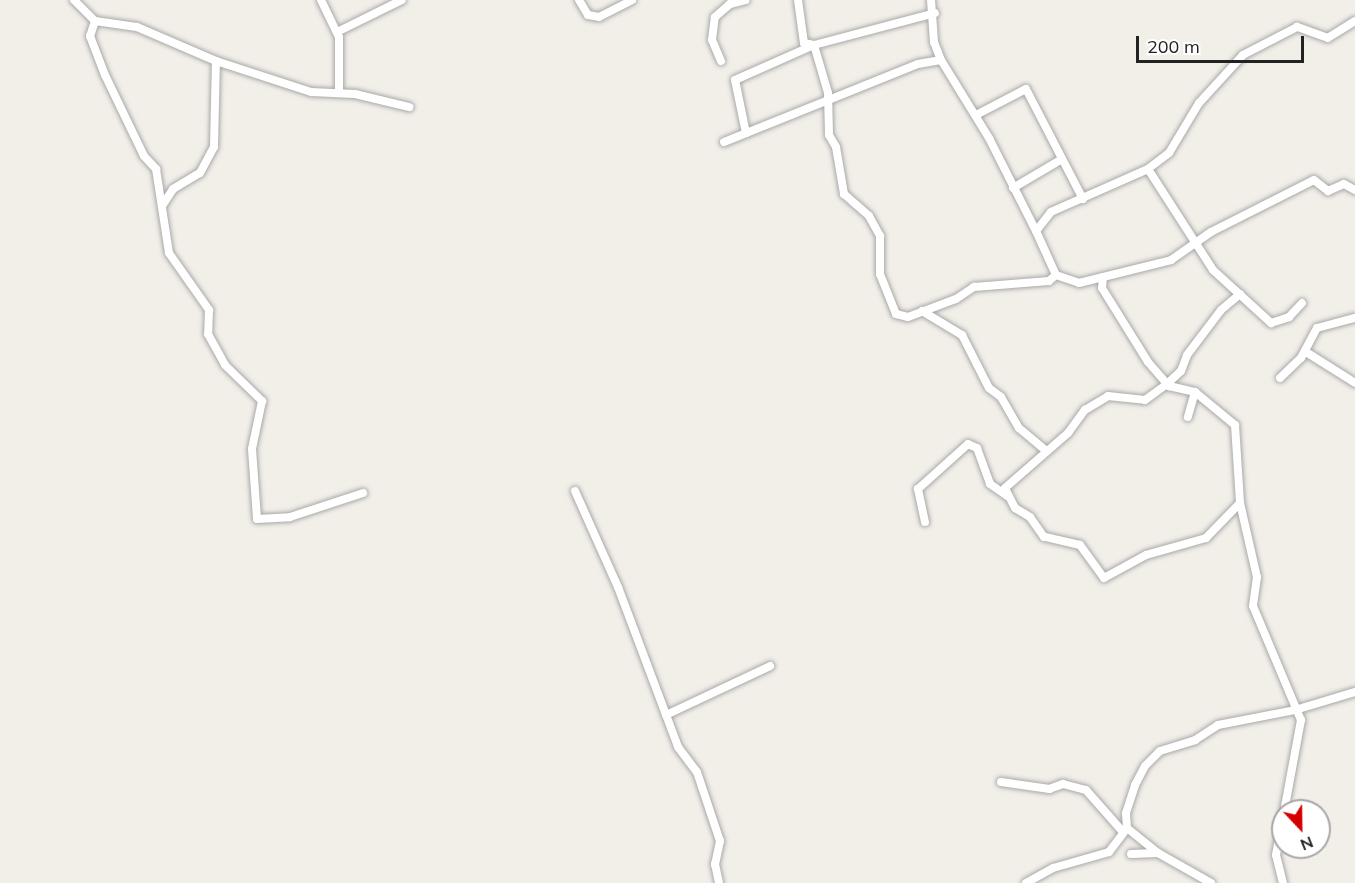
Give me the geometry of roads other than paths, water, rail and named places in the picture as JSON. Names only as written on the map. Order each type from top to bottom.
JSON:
[{"type":"street","points":[[74,0],[95,21],[137,27],[216,61],[311,92],[339,93],[409,107]]},
{"type":"street","points":[[321,0],[337,32],[342,62],[339,93]]},
{"type":"street","points":[[337,32],[402,0]]},
{"type":"street","points":[[579,0],[588,15],[599,17],[632,0]]},
{"type":"street","points":[[722,61],[712,40],[715,17],[730,4],[746,0]]},
{"type":"street","points":[[798,0],[804,44],[814,45]]},
{"type":"street","points":[[931,0],[935,13],[934,42],[941,60],[976,115],[1056,275],[1079,283],[1171,260],[1197,243],[1314,180],[1328,191],[1344,184],[1355,190]]},
{"type":"street","points":[[746,134],[735,80],[814,45],[935,13]]},
{"type":"street","points":[[95,21],[90,36],[93,47],[118,107],[156,170],[169,254],[211,315],[208,334],[225,365],[262,402],[252,449],[257,519],[290,518],[363,493]]},
{"type":"street","points":[[1036,231],[1051,212],[1148,169],[1169,153],[1199,103],[1243,55],[1298,27],[1328,38],[1355,21]]},
{"type":"street","points":[[814,45],[829,99],[829,135],[836,147],[844,194],[869,216],[880,236],[880,274],[891,304],[902,319],[974,286],[1049,281],[1056,275]]},
{"type":"street","points":[[724,142],[918,64],[941,60]]},
{"type":"street","points":[[162,206],[173,189],[200,173],[214,147],[216,61]]},
{"type":"street","points":[[976,115],[1026,89],[1083,199]]},
{"type":"street","points":[[1013,188],[1062,159]]},
{"type":"street","points":[[1148,169],[1213,270],[1271,323],[1289,317],[1302,303]]},
{"type":"street","points":[[1103,277],[1102,288],[1126,333],[1167,384],[1195,392],[1235,425],[1240,503],[1257,577],[1253,606],[1301,720],[1276,855],[1283,883]]},
{"type":"street","points":[[1008,496],[1005,488],[1103,399],[1146,400],[1167,384],[1181,371],[1186,355],[1221,310],[1240,294]]},
{"type":"street","points":[[922,311],[962,335],[989,388],[1019,428],[1045,450]]},
{"type":"street","points":[[1280,378],[1306,351],[1317,327],[1355,318]]},
{"type":"street","points":[[1306,351],[1355,383]]},
{"type":"street","points":[[1188,417],[1195,392]]},
{"type":"street","points":[[925,522],[918,489],[968,444],[977,448],[990,484],[1008,496],[1044,537],[1080,545],[1104,578],[1146,555],[1206,538],[1240,503]]},
{"type":"street","points":[[575,491],[618,587],[678,747],[697,772],[717,828],[719,883]]},
{"type":"street","points":[[666,716],[770,666]]},
{"type":"street","points":[[1026,883],[1053,868],[1109,852],[1125,830],[1126,813],[1135,785],[1155,755],[1195,740],[1218,725],[1295,710],[1355,692]]},
{"type":"street","points":[[1000,782],[1049,789],[1063,784],[1086,790],[1125,830],[1158,853],[1211,883]]},
{"type":"street","points":[[1131,854],[1158,853]]}]
